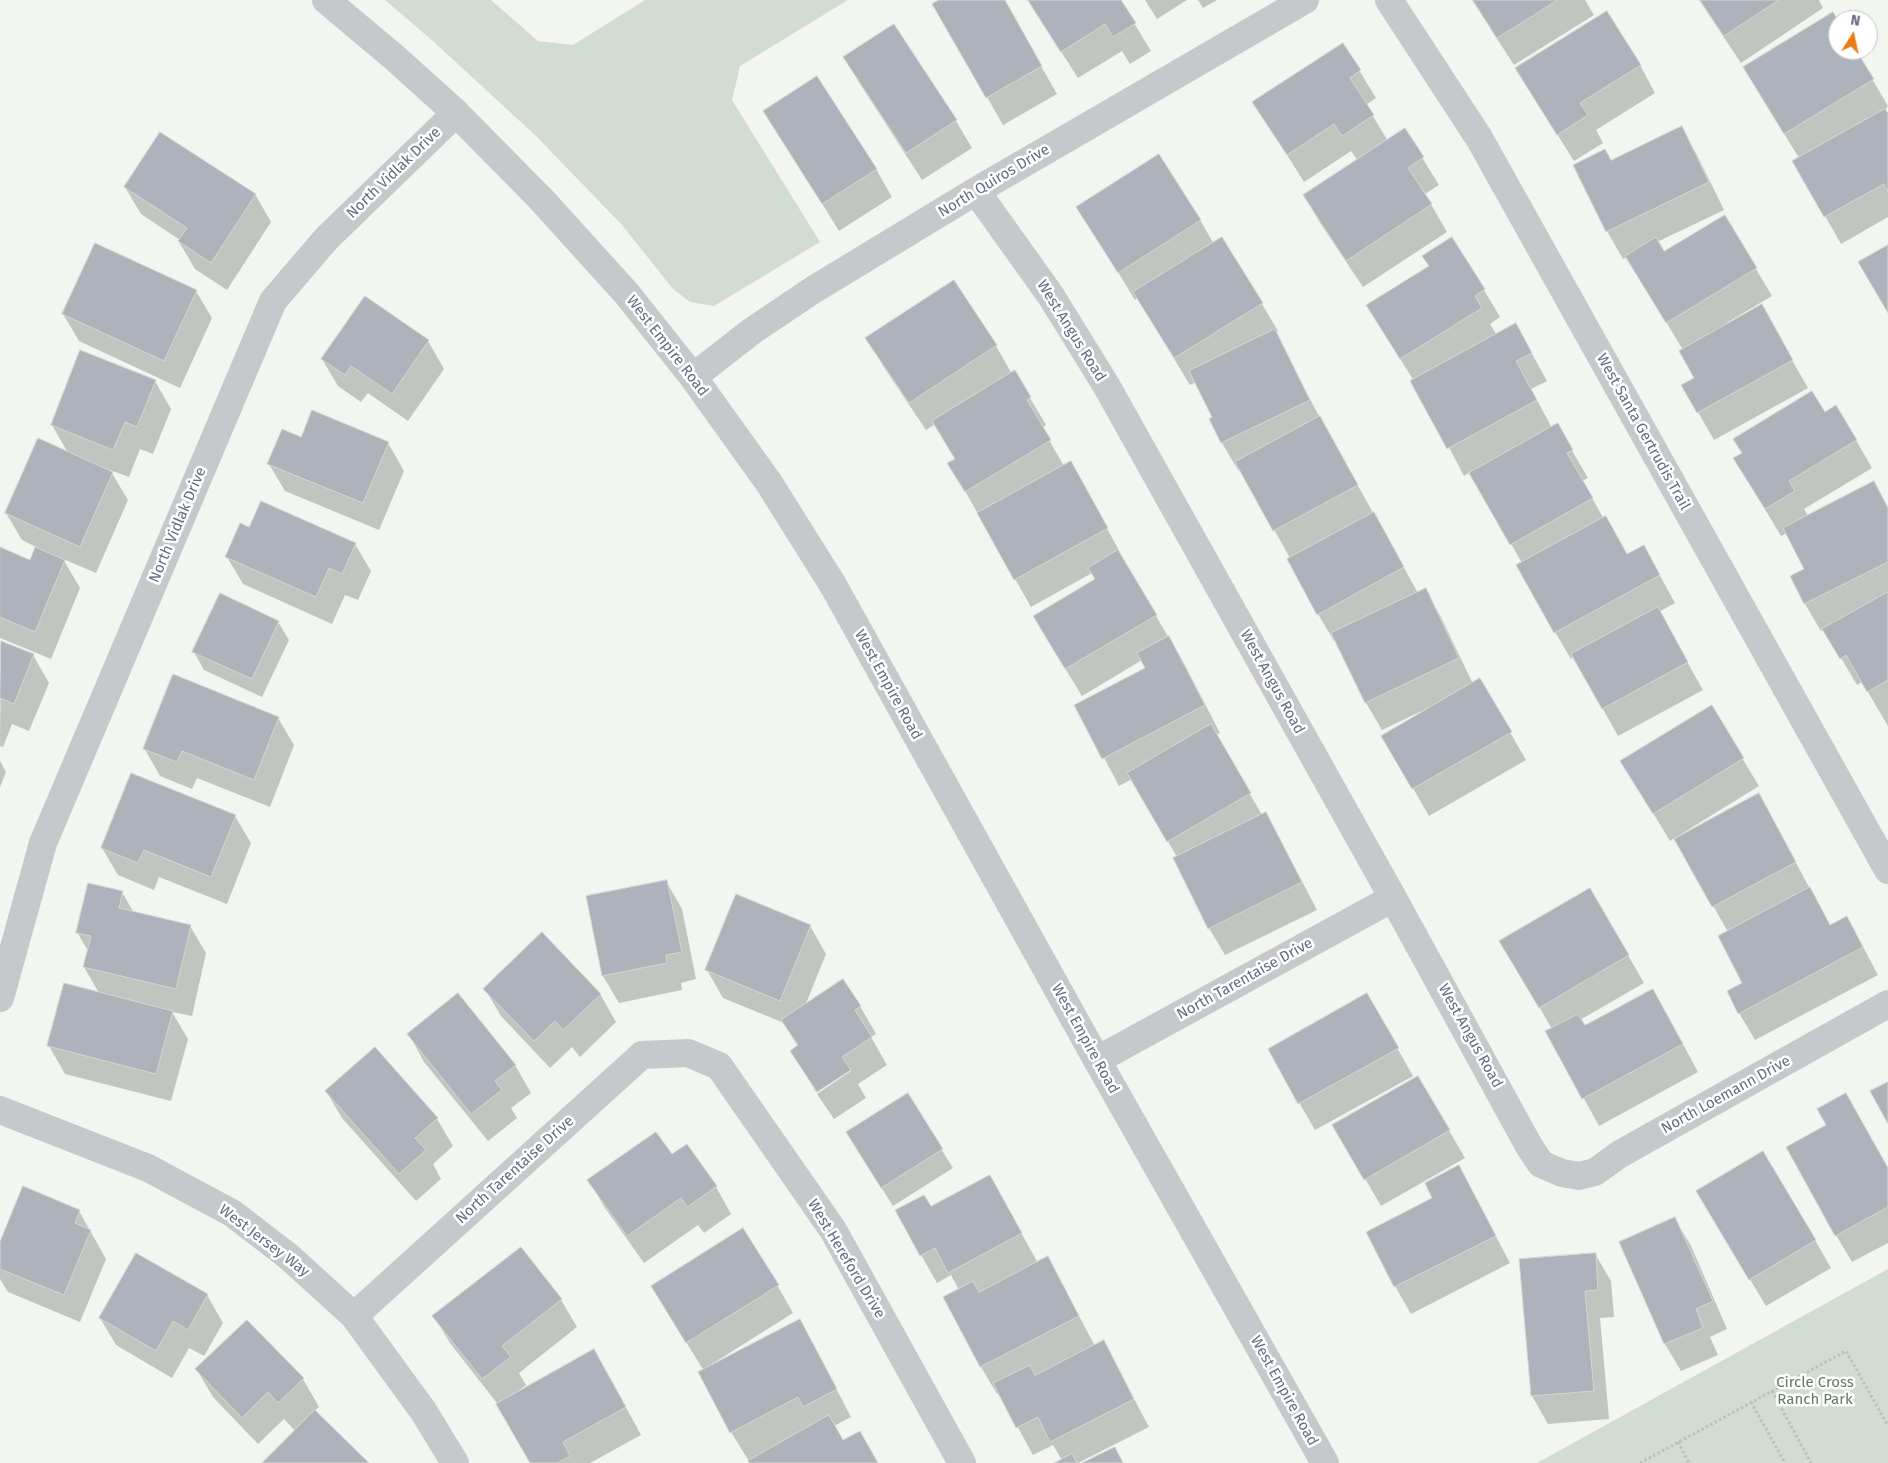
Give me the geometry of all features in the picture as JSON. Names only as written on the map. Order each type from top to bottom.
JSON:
[{"type":"street","name":"West Empire Road","points":[[326,0],[456,113],[548,206],[627,294],[693,377],[770,483],[833,585],[1097,1060],[1325,1463]]},
{"type":"street","name":"North Quiros Drive","points":[[693,377],[752,332],[813,290],[976,191],[1305,0]]},
{"type":"street","name":"West Santa Gertrudis Trail","points":[[1388,0],[1479,138],[1888,870]]},
{"type":"street","name":"North Vidlak Drive","points":[[0,998],[43,843],[273,301],[326,239],[456,113]]},
{"type":"street","name":"West Angus Road","points":[[976,191],[1051,296],[1106,385],[1393,898],[1529,1146],[1541,1164],[1562,1173]]},
{"type":"street","name":"North Tarentaise Drive","points":[[1097,1060],[1393,898]]},
{"type":"street","name":"North Loemann Drive","points":[[1562,1173],[1579,1176],[1595,1172],[1620,1154],[1888,1004]]},
{"type":"street","name":"North Tarentaise Drive","points":[[354,1316],[642,1055],[688,1053]]},
{"type":"street","name":"West Hereford Drive","points":[[688,1053],[719,1066],[833,1230],[962,1463]]},
{"type":"street","name":"West Jersey Way","points":[[0,1110],[148,1168],[232,1213],[288,1256],[354,1316],[424,1412],[455,1463]]},
{"type":"path","points":[[1640,1463],[1646,1462],[1678,1442],[1846,1351],[1888,1426]]},
{"type":"path","points":[[1772,1391],[1811,1463]]},
{"type":"path","points":[[1751,1402],[1785,1463]]},
{"type":"path","points":[[1678,1442],[1689,1463]]},
{"type":"green space","points":[[385,0],[491,0],[538,41],[573,45],[645,0],[848,0],[740,66],[732,100],[820,242],[714,306],[690,302],[673,289],[622,225],[536,136],[434,42]]},
{"type":"green space","name":"Circle Cross Ranch Park","points":[[1888,1269],[1888,1463],[1537,1463]]},
{"type":"building","points":[[939,0],[1005,0],[1042,66],[986,98],[932,4]]},
{"type":"building","points":[[1028,0],[1121,0],[1136,23],[1113,37],[1105,24],[1061,52]]},
{"type":"building","points":[[1473,0],[1558,0],[1497,38]]},
{"type":"building","points":[[1700,0],[1779,0],[1724,36]]},
{"type":"building","points":[[1607,11],[1641,65],[1580,103],[1588,115],[1557,135],[1515,68]]},
{"type":"building","points":[[1828,15],[1828,60],[1862,60],[1874,79],[1784,134],[1743,67]]},
{"type":"building","points":[[894,24],[957,120],[906,153],[843,57]]},
{"type":"building","points":[[1343,43],[1361,70],[1350,78],[1374,115],[1342,136],[1334,124],[1287,155],[1252,102]]},
{"type":"building","points":[[817,76],[877,169],[822,204],[763,111]]},
{"type":"building","points":[[1885,109],[1888,113],[1888,192],[1884,184],[1824,217],[1792,161]]},
{"type":"building","points":[[1682,126],[1709,182],[1606,232],[1573,165],[1605,149],[1611,160]]},
{"type":"building","points":[[1405,128],[1424,157],[1408,168],[1432,204],[1346,261],[1303,195]]},
{"type":"building","points":[[160,132],[256,194],[211,263],[178,241],[187,228],[124,187]]},
{"type":"building","points":[[1159,154],[1201,220],[1118,273],[1076,207]]},
{"type":"building","points":[[1725,215],[1757,268],[1666,323],[1625,256],[1656,237],[1664,251]]},
{"type":"building","points":[[1222,237],[1263,303],[1174,358],[1133,292]]},
{"type":"building","points":[[1452,237],[1485,289],[1475,296],[1482,308],[1400,359],[1366,305],[1429,266],[1422,256]]},
{"type":"building","points":[[95,243],[197,290],[164,361],[62,314]]},
{"type":"building","points":[[1888,245],[1888,313],[1858,262]]},
{"type":"building","points":[[954,280],[997,345],[909,403],[865,338]]},
{"type":"building","points":[[365,296],[429,340],[392,394],[351,366],[345,375],[321,359]]},
{"type":"building","points":[[1762,304],[1793,360],[1697,413],[1681,385],[1694,378],[1679,351]]},
{"type":"building","points":[[1516,323],[1532,353],[1516,361],[1537,400],[1447,449],[1410,381]]},
{"type":"building","points":[[1275,329],[1310,400],[1221,443],[1209,419],[1212,417],[1189,371]]},
{"type":"building","points":[[80,350],[156,380],[137,427],[125,422],[113,450],[51,425]]},
{"type":"building","points":[[1015,370],[1031,397],[1027,400],[1051,440],[965,492],[947,463],[955,459],[932,421]]},
{"type":"building","points":[[1812,391],[1825,412],[1836,405],[1857,440],[1789,481],[1795,491],[1765,509],[1733,458],[1742,453],[1733,439]]},
{"type":"building","points":[[312,410],[389,442],[363,503],[267,464],[282,429],[301,437]]},
{"type":"building","points":[[1320,416],[1358,485],[1273,531],[1235,462]]},
{"type":"building","points":[[1558,423],[1573,450],[1567,453],[1593,498],[1510,545],[1469,473]]},
{"type":"building","points":[[38,438],[113,472],[80,547],[5,513]]},
{"type":"building","points":[[1071,461],[1108,528],[1014,580],[977,513]]},
{"type":"building","points":[[1874,481],[1888,508],[1888,562],[1804,604],[1790,576],[1804,569],[1783,528]]},
{"type":"building","points":[[261,501],[356,543],[342,574],[329,568],[316,597],[225,557],[240,523],[249,527]]},
{"type":"building","points":[[1374,512],[1404,567],[1317,615],[1287,559]]},
{"type":"building","points":[[1606,516],[1627,554],[1644,545],[1660,575],[1554,633],[1516,565]]},
{"type":"building","points":[[0,547],[30,560],[35,547],[65,560],[35,632],[0,617]]},
{"type":"building","points":[[1118,550],[1157,615],[1065,669],[1033,616],[1095,579],[1088,568]]},
{"type":"building","points":[[1426,588],[1459,658],[1365,703],[1331,633]]},
{"type":"building","points":[[1888,592],[1888,680],[1867,692],[1846,655],[1840,659],[1822,629]]},
{"type":"building","points":[[220,593],[279,621],[252,679],[192,652]]},
{"type":"building","points":[[1658,607],[1688,662],[1602,709],[1571,654]]},
{"type":"building","points":[[1169,636],[1205,705],[1102,759],[1074,705],[1145,668],[1137,653]]},
{"type":"building","points":[[1,641],[34,654],[14,704],[0,698]]},
{"type":"building","points":[[173,674],[279,717],[254,780],[182,751],[177,762],[143,749]]},
{"type":"building","points":[[1480,678],[1512,732],[1412,789],[1381,736]]},
{"type":"building","points":[[1712,705],[1744,758],[1653,814],[1620,761]]},
{"type":"building","points":[[1211,724],[1251,793],[1167,842],[1127,773]]},
{"type":"building","points":[[131,773],[236,815],[211,877],[144,850],[138,863],[101,848]]},
{"type":"building","points":[[1759,793],[1796,862],[1712,907],[1674,839]]},
{"type":"building","points":[[1266,812],[1302,882],[1208,929],[1173,858]]},
{"type":"building","points":[[667,880],[682,952],[666,955],[667,963],[602,976],[586,896]]},
{"type":"building","points":[[88,883],[123,891],[119,908],[191,925],[176,989],[83,967],[91,936],[76,933]]},
{"type":"building","points":[[1810,887],[1830,925],[1847,916],[1863,947],[1738,1014],[1727,991],[1742,983],[1718,936]]},
{"type":"building","points":[[1590,888],[1629,955],[1539,1008],[1499,941]]},
{"type":"building","points":[[736,894],[811,925],[780,1001],[705,970]]},
{"type":"building","points":[[542,932],[601,994],[563,1030],[555,1021],[534,1041],[483,989]]},
{"type":"building","points":[[843,979],[861,1006],[855,1010],[872,1037],[842,1057],[851,1070],[817,1092],[790,1051],[798,1045],[781,1020]]},
{"type":"building","points":[[64,983],[173,1011],[156,1074],[47,1046]]},
{"type":"building","points":[[1653,989],[1683,1044],[1582,1099],[1545,1031],[1578,1014],[1585,1025]]},
{"type":"building","points":[[458,993],[516,1065],[495,1081],[502,1090],[471,1114],[407,1034]]},
{"type":"building","points":[[1367,993],[1399,1048],[1298,1104],[1268,1049]]},
{"type":"building","points":[[375,1047],[438,1118],[415,1138],[426,1150],[399,1174],[325,1091]]},
{"type":"building","points":[[1418,1076],[1450,1130],[1364,1180],[1332,1125]]},
{"type":"building","points":[[1888,1082],[1888,1124],[1870,1091]]},
{"type":"building","points":[[908,1093],[943,1149],[881,1188],[846,1132]]},
{"type":"building","points":[[1846,1093],[1888,1168],[1888,1207],[1835,1236],[1786,1147],[1826,1125],[1817,1109]]},
{"type":"building","points":[[656,1132],[672,1154],[687,1144],[717,1186],[687,1207],[681,1198],[627,1236],[587,1180]]},
{"type":"building","points":[[1763,1151],[1816,1240],[1749,1280],[1696,1191]]},
{"type":"building","points":[[1459,1165],[1496,1236],[1394,1287],[1366,1232],[1432,1198],[1425,1183]]},
{"type":"building","points":[[990,1175],[1022,1233],[948,1273],[935,1248],[920,1256],[895,1210],[924,1195],[931,1206]]},
{"type":"building","points":[[23,1186],[80,1210],[75,1223],[91,1230],[64,1295],[0,1269],[0,1242]]},
{"type":"building","points":[[1675,1217],[1713,1301],[1696,1309],[1703,1328],[1664,1344],[1619,1242]]},
{"type":"building","points":[[743,1228],[779,1285],[686,1343],[651,1286]]},
{"type":"building","points":[[521,1247],[562,1299],[502,1346],[511,1357],[482,1379],[432,1316]]},
{"type":"building","points":[[136,1253],[208,1294],[188,1330],[173,1321],[156,1351],[99,1318]]},
{"type":"building","points":[[1596,1253],[1598,1290],[1585,1291],[1594,1391],[1531,1396],[1519,1259]]},
{"type":"building","points":[[1048,1256],[1079,1316],[980,1367],[943,1297],[973,1281],[979,1292]]},
{"type":"building","points":[[800,1319],[837,1389],[803,1407],[798,1397],[730,1433],[698,1372]]},
{"type":"building","points":[[247,1320],[304,1378],[278,1403],[268,1392],[242,1418],[195,1369]]},
{"type":"building","points":[[1104,1340],[1134,1399],[1050,1442],[1038,1417],[1016,1428],[993,1383],[1030,1365],[1035,1375]]},
{"type":"building","points":[[594,1349],[626,1407],[563,1442],[570,1456],[557,1463],[530,1463],[496,1404]]},
{"type":"building","points":[[315,1410],[369,1463],[262,1463]]},
{"type":"building","points":[[829,1415],[843,1440],[860,1431],[878,1463],[749,1463],[748,1461]]},
{"type":"building","points":[[1115,1447],[1123,1463],[1082,1463]]},
{"type":"building","points":[[1072,1454],[1077,1463],[1054,1463]]}]
